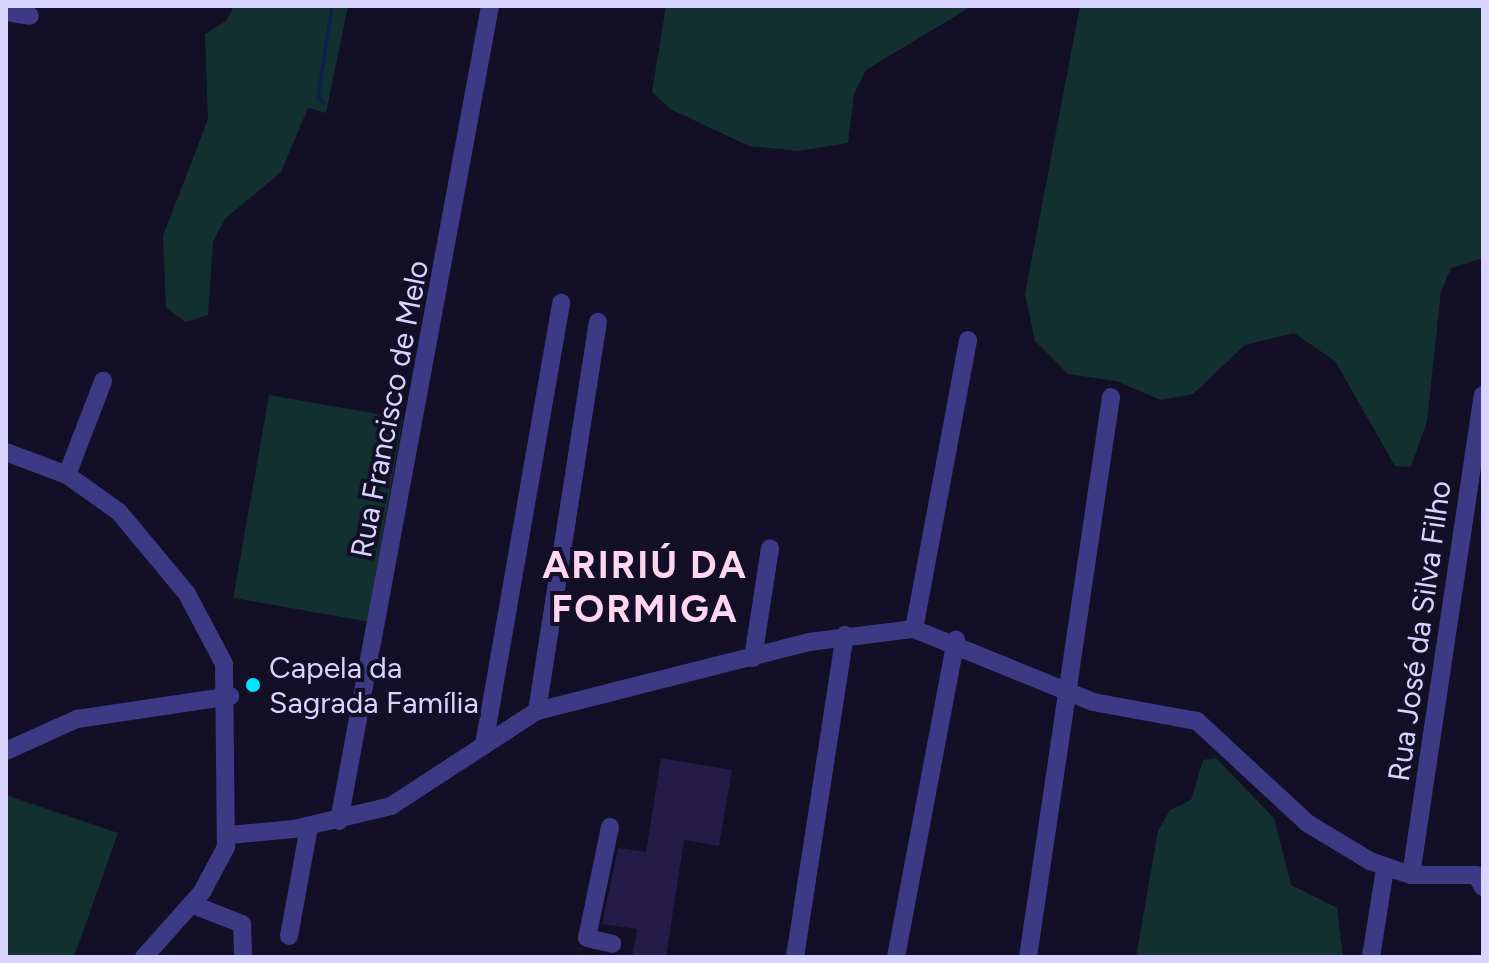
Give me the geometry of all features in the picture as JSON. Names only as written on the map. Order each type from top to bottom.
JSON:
[{"type":"street","name":"Rua Francisco de Melo","points":[[339,821],[490,6]]},
{"type":"street","points":[[6,12],[30,16]]},
{"type":"street","points":[[484,745],[561,303]]},
{"type":"street","points":[[537,711],[598,322]]},
{"type":"street","points":[[914,629],[968,340]]},
{"type":"street","points":[[67,475],[103,381]]},
{"type":"street","name":"Rua José da Silva Filho","points":[[1411,875],[1483,395]]},
{"type":"street","points":[[1028,957],[1111,397]]},
{"type":"street","points":[[6,452],[67,475],[131,524],[187,594],[217,645],[230,696],[229,835],[216,872],[144,957]]},
{"type":"street","points":[[753,658],[770,548]]},
{"type":"street","points":[[229,835],[339,821],[408,799],[537,711],[845,635],[914,629],[956,640],[1069,692],[1197,721],[1307,823],[1385,869],[1411,875],[1476,875],[1483,887]]},
{"type":"street","points":[[795,957],[845,635]]},
{"type":"street","points":[[896,957],[956,640]]},
{"type":"street","points":[[6,751],[77,719],[230,696]]},
{"type":"street","points":[[289,936],[309,827]]},
{"type":"street","points":[[610,827],[587,938],[612,944]]},
{"type":"street","points":[[1371,957],[1385,869]]},
{"type":"street","points":[[191,904],[242,924],[243,957]]},
{"type":"green space","points":[[234,6],[348,6],[326,113],[308,108],[281,172],[225,219],[213,242],[208,315],[185,322],[166,307],[163,236],[208,119],[205,34],[226,21]]},
{"type":"green space","points":[[666,6],[972,6],[866,70],[854,94],[848,143],[798,151],[749,146],[670,109],[652,92]]},
{"type":"green space","points":[[1080,6],[1483,6],[1483,258],[1451,268],[1441,292],[1427,421],[1411,467],[1395,466],[1335,361],[1294,333],[1245,345],[1193,394],[1161,400],[1116,381],[1068,374],[1035,341],[1025,294]]},
{"type":"green space","points":[[269,395],[403,419],[367,621],[233,598]]},
{"type":"green space","points":[[1216,758],[1274,818],[1291,885],[1337,908],[1343,957],[1136,957],[1158,831],[1170,810],[1191,800],[1203,760]]},
{"type":"green space","points":[[6,795],[118,833],[74,957],[6,957]]},
{"type":"building","points":[[661,758],[732,770],[719,846],[684,840],[666,957],[632,957],[637,929],[602,924],[618,848],[646,852]]},
{"type":"waterway","points":[[324,103],[318,98],[332,6]]},
{"type":"place","name":"Capela da Sagrada Família","points":[[253,685]]},
{"type":"district","name":"ARIRIÚ DA FORMIGA","points":[[645,588]]}]
